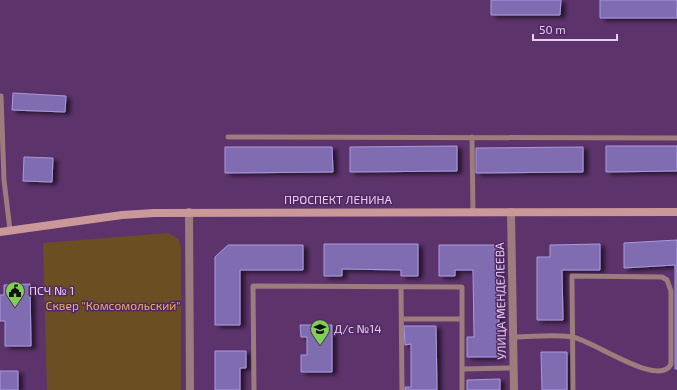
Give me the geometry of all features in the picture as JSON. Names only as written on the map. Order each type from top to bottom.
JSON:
[{"type":"street","name":"ПРОСПЕКТ ЛЕНИНА","points":[[0,232],[122,215],[189,212],[677,212]]},
{"type":"street","points":[[189,212],[190,390]]},
{"type":"street","name":"УЛИЦА МЕНДЕЛЕЕВА","points":[[512,212],[514,390]]},
{"type":"lane","points":[[1,96],[2,180],[10,230]]},
{"type":"lane","points":[[228,137],[677,138]]},
{"type":"lane","points":[[472,137],[473,213]]},
{"type":"lane","points":[[514,337],[573,337],[649,370],[664,371],[669,368],[671,364],[671,291],[667,280],[662,277],[572,276],[573,337],[573,390]]},
{"type":"lane","points":[[254,390],[253,286],[462,287],[462,390]]},
{"type":"lane","points":[[401,287],[402,390]]},
{"type":"lane","points":[[402,319],[462,319]]},
{"type":"lane","points":[[462,369],[514,368]]},
{"type":"green space","name":"Сквер \"Комсомольский\"","points":[[168,233],[178,239],[181,248],[181,390],[47,390],[43,243]]},
{"type":"building","points":[[491,0],[561,0],[560,15],[491,15]]},
{"type":"building","points":[[600,0],[677,0],[677,18],[600,18]]},
{"type":"building","points":[[13,93],[66,96],[65,112],[12,110]]},
{"type":"building","points":[[457,146],[457,171],[350,172],[350,147]]},
{"type":"building","points":[[606,146],[677,146],[677,171],[606,172]]},
{"type":"building","points":[[225,147],[332,147],[333,172],[225,173]]},
{"type":"building","points":[[583,147],[583,172],[476,173],[476,148]]},
{"type":"building","points":[[24,157],[53,158],[52,182],[23,181]]},
{"type":"building","points":[[677,240],[677,369],[675,369],[675,265],[624,268],[624,243]]},
{"type":"building","points":[[324,244],[418,244],[418,276],[401,276],[401,270],[342,269],[342,276],[324,276]]},
{"type":"building","points":[[600,244],[600,270],[562,270],[563,320],[537,320],[537,257],[550,257],[550,245]]},
{"type":"building","points":[[228,245],[303,245],[303,270],[240,270],[240,325],[215,325],[215,257]]},
{"type":"building","points":[[439,245],[499,245],[499,357],[467,357],[467,337],[474,337],[473,270],[455,270],[455,276],[439,276]]},
{"type":"building","name":"ПСЧ № 1","points":[[30,284],[31,346],[5,346],[5,321],[0,321],[0,295],[4,295],[4,285]]},
{"type":"building","name":"Д/с №14","points":[[300,325],[332,325],[332,372],[301,372],[301,355],[307,355],[307,337],[301,337]]},
{"type":"building","points":[[404,326],[436,326],[437,390],[405,390],[405,387],[411,387],[411,344],[405,345]]},
{"type":"building","points":[[215,351],[246,351],[246,368],[240,368],[240,390],[215,390]]},
{"type":"building","points":[[541,352],[567,352],[567,390],[542,390]]},
{"type":"building","points":[[0,371],[18,371],[18,390],[0,390]]},
{"type":"building","points":[[500,379],[500,390],[467,390],[467,380]]},
{"type":"place","name":"ПСЧ № 1","points":[[15,308]]},
{"type":"place","name":"Д/с №14","points":[[320,346]]}]
